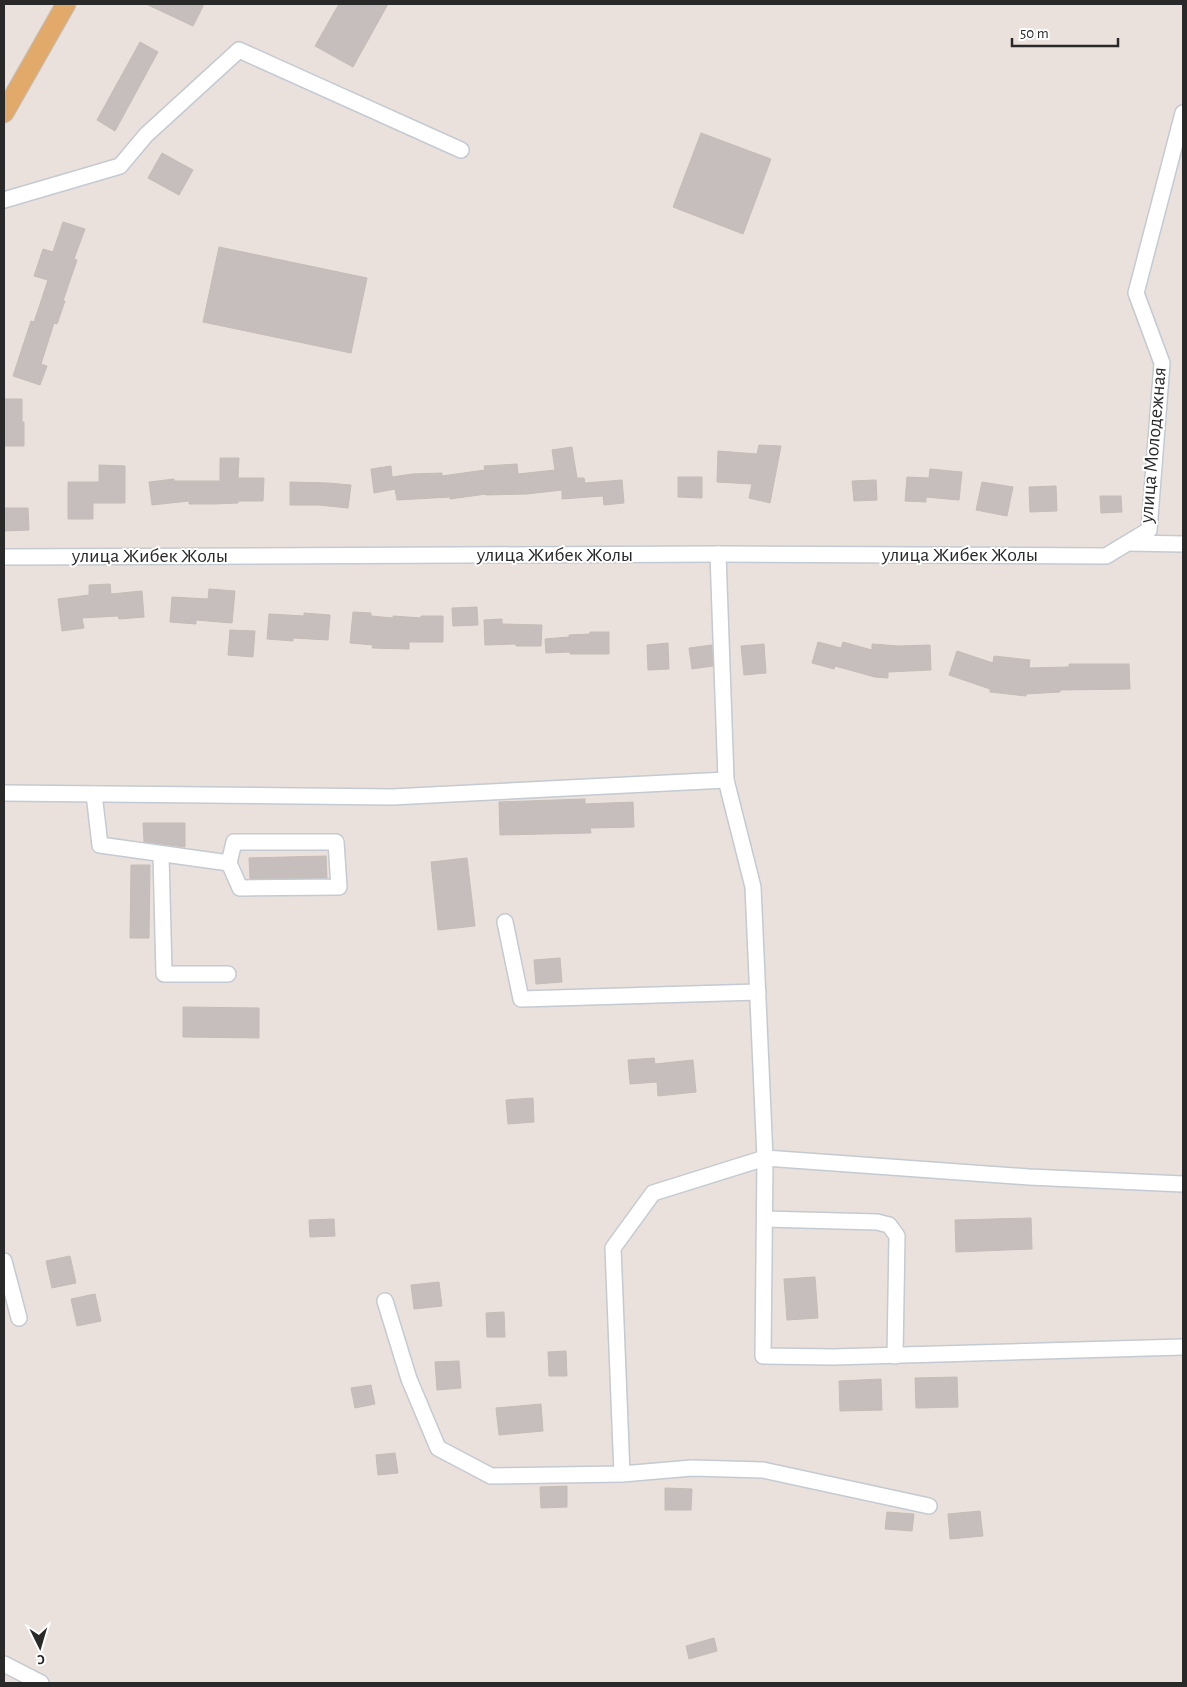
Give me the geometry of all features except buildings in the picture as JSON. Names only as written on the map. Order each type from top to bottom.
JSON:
[{"type":"main road","points":[[4,113],[66,4]]},
{"type":"street","points":[[4,200],[120,166],[146,136],[240,50],[461,150]]},
{"type":"street","name":"улица Молодежная","points":[[1106,556],[1149,530],[1162,363],[1136,293],[1183,113]]},
{"type":"street","points":[[1128,543],[1183,544]]},
{"type":"street","points":[[718,554],[726,780],[753,887],[765,1158],[763,1356],[895,1356],[1183,1347]]},
{"type":"street","name":"улица Жибек Жолы","points":[[4,558],[718,554],[1106,556]]},
{"type":"street","points":[[4,794],[392,797],[726,780]]},
{"type":"street","points":[[94,794],[100,845],[229,863]]},
{"type":"street","points":[[234,842],[336,842],[339,887],[240,888],[229,863],[234,842]]},
{"type":"street","points":[[161,854],[164,974],[228,974]]},
{"type":"street","points":[[505,922],[521,999],[758,992]]},
{"type":"street","points":[[622,1474],[613,1248],[653,1193],[765,1158],[1029,1177],[1183,1184]]},
{"type":"street","points":[[765,1219],[877,1222],[889,1225],[897,1236],[895,1356]]},
{"type":"street","points":[[4,1261],[19,1318]]},
{"type":"street","points":[[386,1302],[408,1379],[438,1448],[491,1476],[622,1474],[692,1468],[762,1470],[929,1506]]},
{"type":"street","points":[[4,1664],[42,1683]]}]
